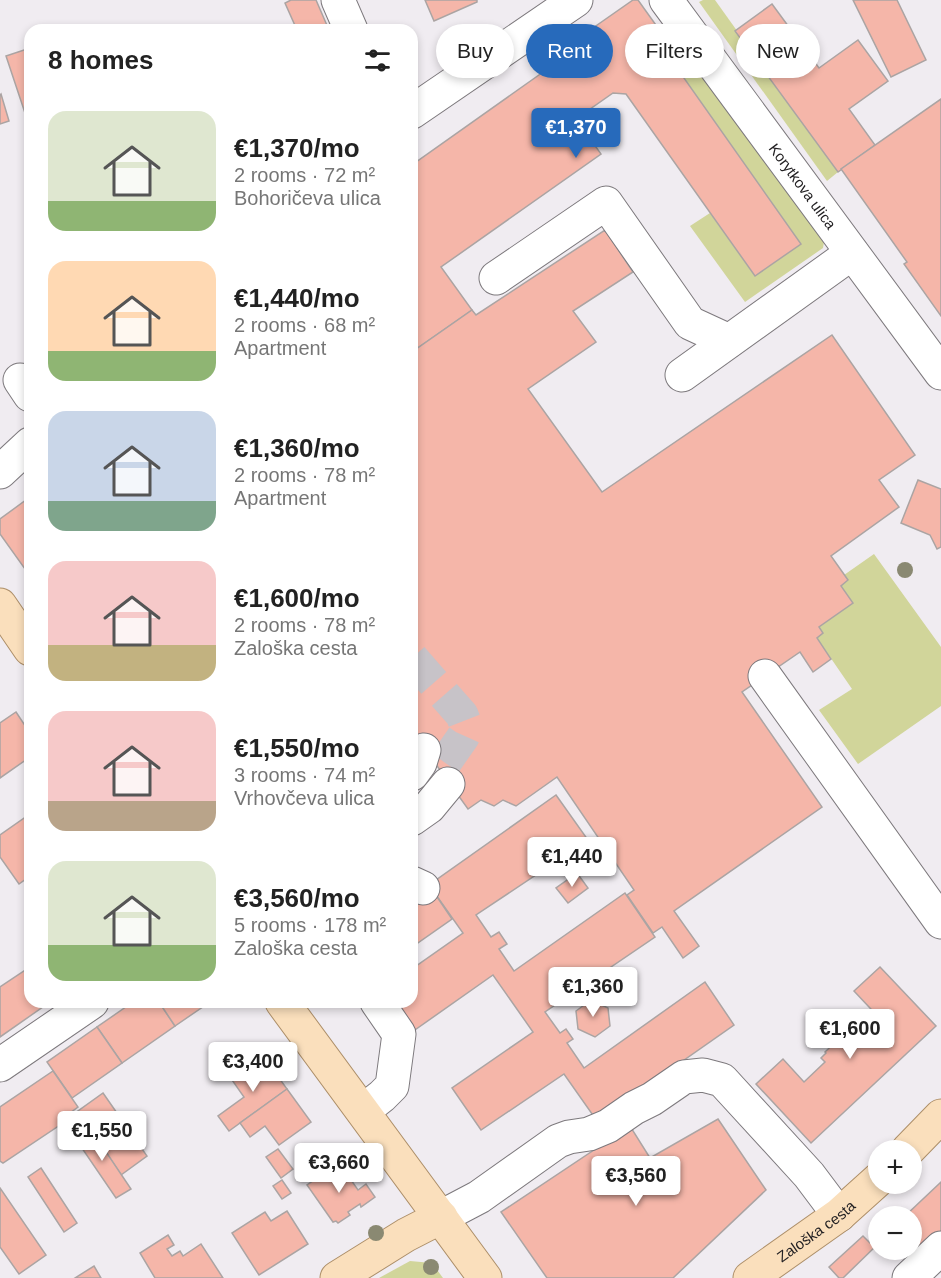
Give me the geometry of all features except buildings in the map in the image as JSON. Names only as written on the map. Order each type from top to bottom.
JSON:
[{"type":"main road","points":[[0,605],[24,640]]},
{"type":"main road","points":[[286,1008],[485,1278]]},
{"type":"main road","points":[[918,1140],[941,1116]]},
{"type":"main road","name":"Zaloška cesta","points":[[750,1278],[839,1215],[868,1189]]},
{"type":"main road","points":[[338,1278],[406,1235],[441,1217]]},
{"type":"street","points":[[338,0],[348,24]]},
{"type":"street","points":[[418,107],[576,0]]},
{"type":"street","name":"Korytkova ulica","points":[[666,0],[941,373]]},
{"type":"street","points":[[496,278],[606,203],[690,323],[729,341]]},
{"type":"street","points":[[682,375],[852,253]]},
{"type":"street","points":[[0,472],[24,450]]},
{"type":"street","points":[[765,676],[941,922]]},
{"type":"street","points":[[418,790],[431,769]]},
{"type":"street","points":[[418,815],[429,807],[431,769]]},
{"type":"street","points":[[0,1065],[83,1008]]},
{"type":"street","points":[[363,1111],[392,1086],[399,1034],[381,1008]]},
{"type":"street","points":[[441,1217],[479,1197],[558,1141],[590,1134],[608,1126],[684,1077],[703,1075],[722,1080],[809,1175],[839,1215]]},
{"type":"street","points":[[909,1278],[941,1248]]},
{"type":"green space","points":[[715,0],[736,29],[736,54],[724,37],[724,24],[715,24],[699,2]]},
{"type":"green space","points":[[684,78],[704,78],[824,242],[823,248],[745,302],[690,226],[710,213],[755,276],[801,244]]},
{"type":"green space","points":[[753,78],[771,78],[838,172],[827,181]]},
{"type":"green space","points":[[874,554],[941,647],[941,706],[858,764],[819,710],[852,689],[817,638],[819,627],[853,603],[841,586],[848,580],[844,575]]},
{"type":"green space","points":[[410,1261],[432,1263],[443,1278],[379,1278]]},
{"type":"tunnel","points":[[418,665],[462,715],[467,728],[440,770]]}]
